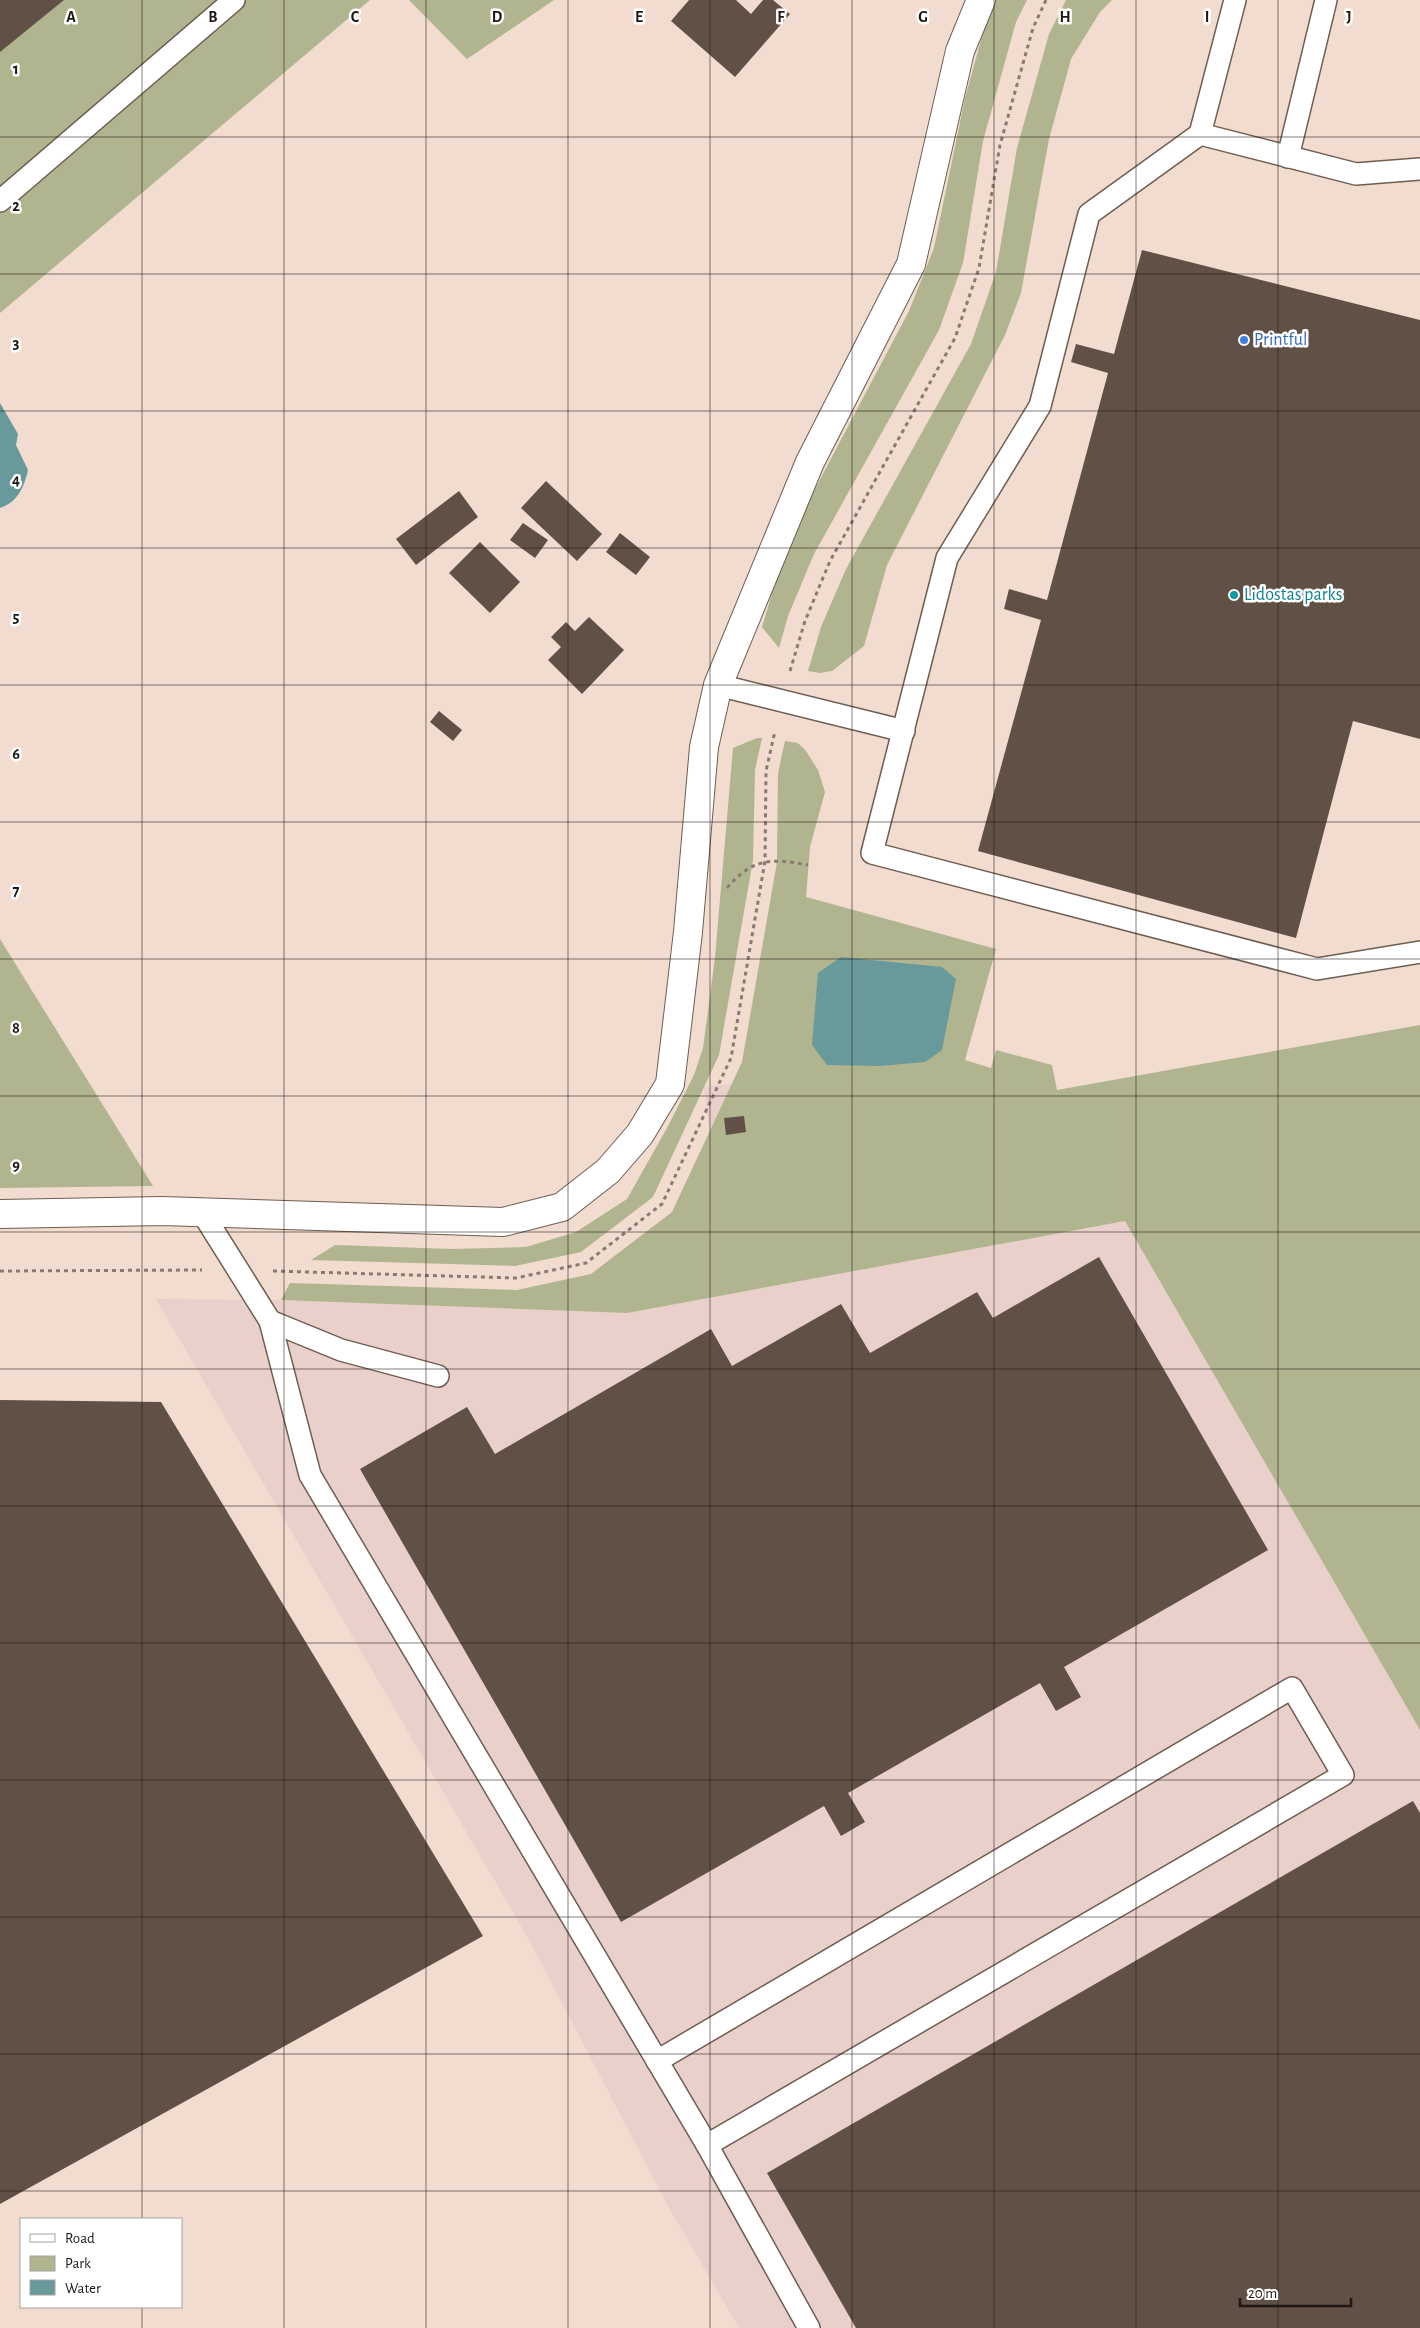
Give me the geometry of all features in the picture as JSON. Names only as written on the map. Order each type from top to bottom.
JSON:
[{"type":"street","points":[[0,1214],[162,1211],[203,1214],[503,1222],[562,1207],[608,1170],[640,1134],[670,1084],[688,932],[704,746],[718,685],[810,462],[911,264],[960,51],[981,0]]},
{"type":"lane","points":[[0,200],[234,0]]},
{"type":"lane","points":[[1235,0],[1200,134],[1089,214],[1040,406],[948,558],[872,853],[1317,969],[1420,952]]},
{"type":"lane","points":[[1288,157],[1326,0]]},
{"type":"lane","points":[[1200,134],[1356,174],[1420,169]]},
{"type":"lane","points":[[718,685],[904,731]]},
{"type":"lane","points":[[203,1214],[270,1321],[310,1476],[707,2145],[809,2328]]},
{"type":"lane","points":[[270,1321],[341,1350],[438,1376]]},
{"type":"lane","points":[[657,2060],[1292,1688],[1343,1775],[707,2145]]},
{"type":"path","points":[[725,890],[737,876],[749,867],[765,861],[787,861],[808,865]]},
{"type":"shaded area","points":[[754,1081],[711,1145],[704,1087]]},
{"type":"shaded area","points":[[1125,1221],[1420,1730],[1420,2328],[739,2328],[668,2206],[528,1938],[156,1299],[281,1300],[627,1313]]},
{"type":"green space","points":[[0,0],[370,0],[0,313]]},
{"type":"green space","points":[[409,0],[554,0],[467,59]]},
{"type":"green space","points":[[996,0],[1027,0],[1016,22],[983,141],[963,263],[939,330],[814,554],[788,616],[779,648],[762,627],[788,540],[909,311],[934,248],[965,98],[986,22]]},
{"type":"green space","points":[[1066,0],[1112,0],[1100,12],[1071,59],[1049,139],[1021,293],[1005,335],[887,565],[864,646],[832,671],[820,673],[808,671],[821,627],[846,569],[971,344],[996,272],[1017,148],[1049,34]]},
{"type":"green space","points":[[757,738],[762,738],[755,770],[753,860],[719,1055],[653,1197],[581,1252],[515,1266],[311,1260],[335,1245],[452,1249],[526,1247],[576,1232],[627,1199],[694,1075],[703,1048],[715,958],[733,748]]},
{"type":"green space","points":[[785,741],[798,743],[806,751],[818,770],[825,792],[810,847],[806,897],[996,949],[965,1060],[991,1068],[996,1050],[1052,1065],[1057,1090],[1420,1025],[1420,1730],[1125,1221],[627,1313],[281,1300],[290,1283],[517,1290],[591,1274],[672,1212],[742,1062],[777,862],[778,773]]},
{"type":"green space","points":[[0,939],[153,1186],[0,1188]]},
{"type":"water","points":[[0,403],[18,434],[16,445],[28,470],[16,498],[0,508]]},
{"type":"water","points":[[841,957],[942,967],[956,979],[942,1050],[925,1062],[880,1066],[827,1065],[812,1045],[818,973]]},
{"type":"building","points":[[0,0],[64,0],[0,52]]},
{"type":"building","points":[[689,0],[736,0],[751,14],[763,0],[773,0],[790,14],[735,77],[671,21]]},
{"type":"building","name":"Lidostas parks","points":[[1142,250],[1420,320],[1420,739],[1353,721],[1296,938],[978,851],[1041,620],[1004,609],[1009,589],[1047,600],[1108,373],[1071,362],[1076,344],[1114,354]]},
{"type":"building","points":[[546,481],[602,534],[577,561],[521,508]]},
{"type":"building","points":[[459,491],[478,517],[416,565],[396,539]]},
{"type":"building","points":[[523,523],[548,540],[535,558],[510,540]]},
{"type":"building","points":[[620,533],[650,557],[636,575],[606,552]]},
{"type":"building","points":[[480,542],[520,582],[490,613],[449,573]]},
{"type":"building","points":[[589,617],[624,650],[582,694],[548,660],[561,647],[551,637],[566,622],[575,631]]},
{"type":"building","points":[[439,711],[462,730],[453,741],[430,722]]},
{"type":"building","points":[[744,1116],[746,1132],[726,1135],[724,1118]]},
{"type":"building","points":[[1099,1257],[1268,1550],[1064,1667],[1081,1697],[1056,1711],[1040,1683],[848,1793],[865,1822],[841,1836],[824,1806],[621,1922],[360,1469],[467,1407],[495,1454],[711,1329],[732,1366],[841,1304],[870,1353],[977,1292],[993,1318]]},
{"type":"building","points":[[0,1400],[161,1402],[483,1936],[0,2204]]},
{"type":"building","points":[[1413,1801],[1420,1813],[1420,2328],[856,2328],[767,2173]]},
{"type":"place","name":"Printful","points":[[1244,340]]},
{"type":"place","name":"Lidostas parks","points":[[1234,595]]}]
